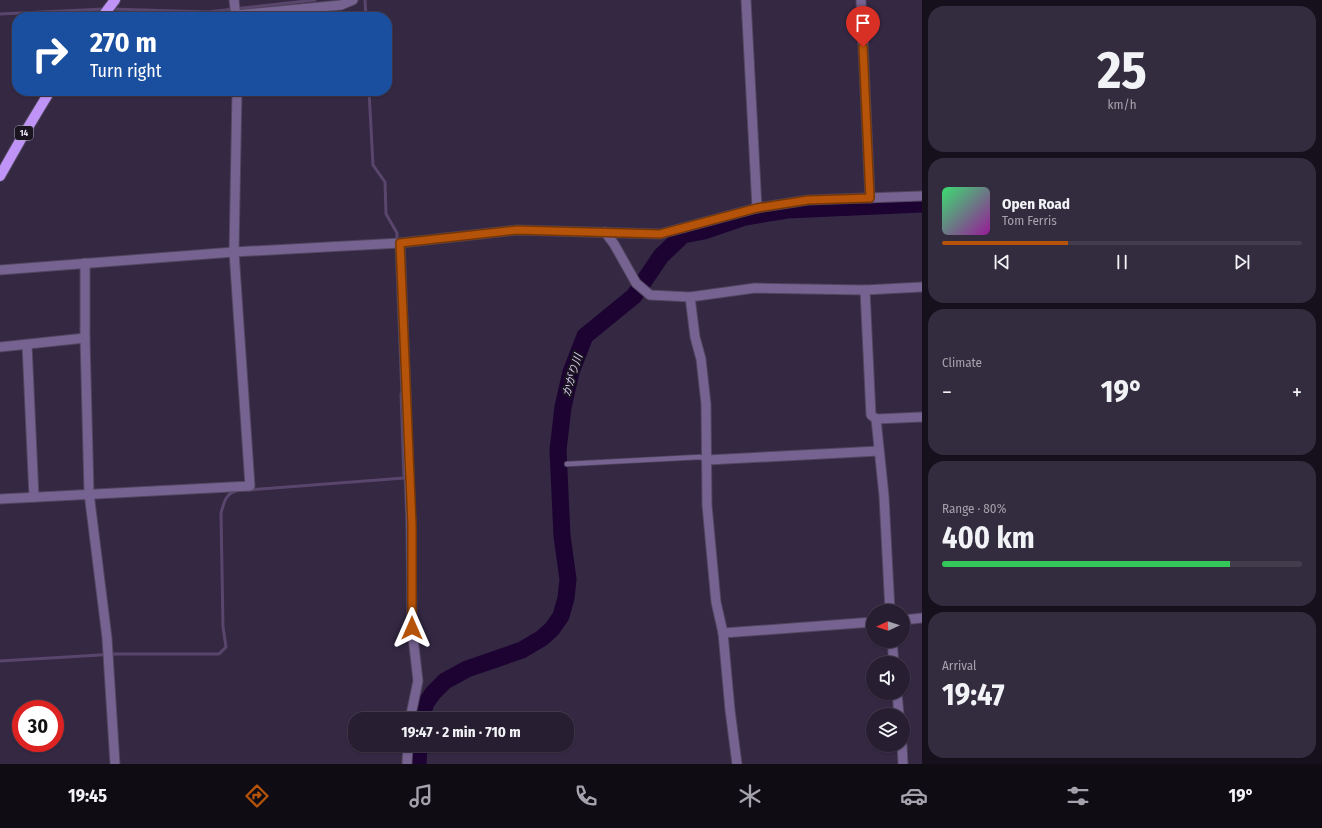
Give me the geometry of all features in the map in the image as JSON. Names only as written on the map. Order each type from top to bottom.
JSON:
[{"type":"main road","points":[[106,12],[115,0]]},
{"type":"main road","name":"14","points":[[0,176],[47,96]]},
{"type":"street","points":[[234,0],[236,12]]},
{"type":"street","points":[[274,12],[341,5],[353,0]]},
{"type":"street","points":[[746,0],[757,208]]},
{"type":"street","points":[[861,0],[870,198]]},
{"type":"street","points":[[0,499],[90,493],[250,486],[234,252],[237,96]]},
{"type":"street","points":[[0,270],[234,252],[400,243],[517,230],[660,234],[757,208],[808,200],[922,196]]},
{"type":"street","points":[[605,232],[614,244],[636,282],[650,295],[690,297],[755,288],[865,290],[922,287]]},
{"type":"street","points":[[400,243],[412,525],[412,628],[418,682],[412,712]]},
{"type":"street","points":[[85,263],[85,338],[90,493],[107,638],[115,764]]},
{"type":"street","points":[[865,290],[871,415],[876,419],[922,417]]},
{"type":"street","points":[[690,297],[695,338],[702,367],[706,404],[707,505],[716,602],[723,633],[736,764]]},
{"type":"street","points":[[0,347],[85,338]]},
{"type":"street","points":[[27,345],[34,497]]},
{"type":"street","points":[[876,419],[884,496],[890,604]]},
{"type":"street","points":[[707,460],[879,451]]},
{"type":"street","points":[[910,619],[922,618]]},
{"type":"street","points":[[723,633],[866,623]]},
{"type":"street","points":[[407,764],[408,752]]},
{"type":"street","points":[[902,752],[903,764]]},
{"type":"lane","points":[[567,464],[700,457],[707,460]]},
{"type":"waterway","points":[[112,9],[208,12],[315,0]]},
{"type":"waterway","points":[[365,0],[366,12]]},
{"type":"waterway","points":[[42,12],[104,9]]},
{"type":"waterway","points":[[0,14],[12,13]]},
{"type":"waterway","points":[[369,96],[373,165],[385,182],[386,214],[397,233],[397,242]]},
{"type":"waterway","name":"かがり川","points":[[423,712],[426,703],[433,693],[445,681],[467,669],[522,650],[542,638],[552,629],[561,616],[566,598],[568,579],[562,536],[558,450],[563,407],[571,372],[585,336],[634,296],[661,256],[683,235],[704,231],[745,217],[787,210],[922,204]]},
{"type":"waterway","points":[[248,490],[404,478],[401,394]]},
{"type":"waterway","points":[[0,661],[116,654],[219,654],[226,647],[223,627],[221,513],[224,502],[229,494],[236,491]]},
{"type":"waterway","name":"かがり川","points":[[418,764],[419,752]]},
{"type":"route","points":[[412,628],[412,525],[400,243],[517,230],[660,234],[757,208],[808,200],[870,198],[863,47]]}]
